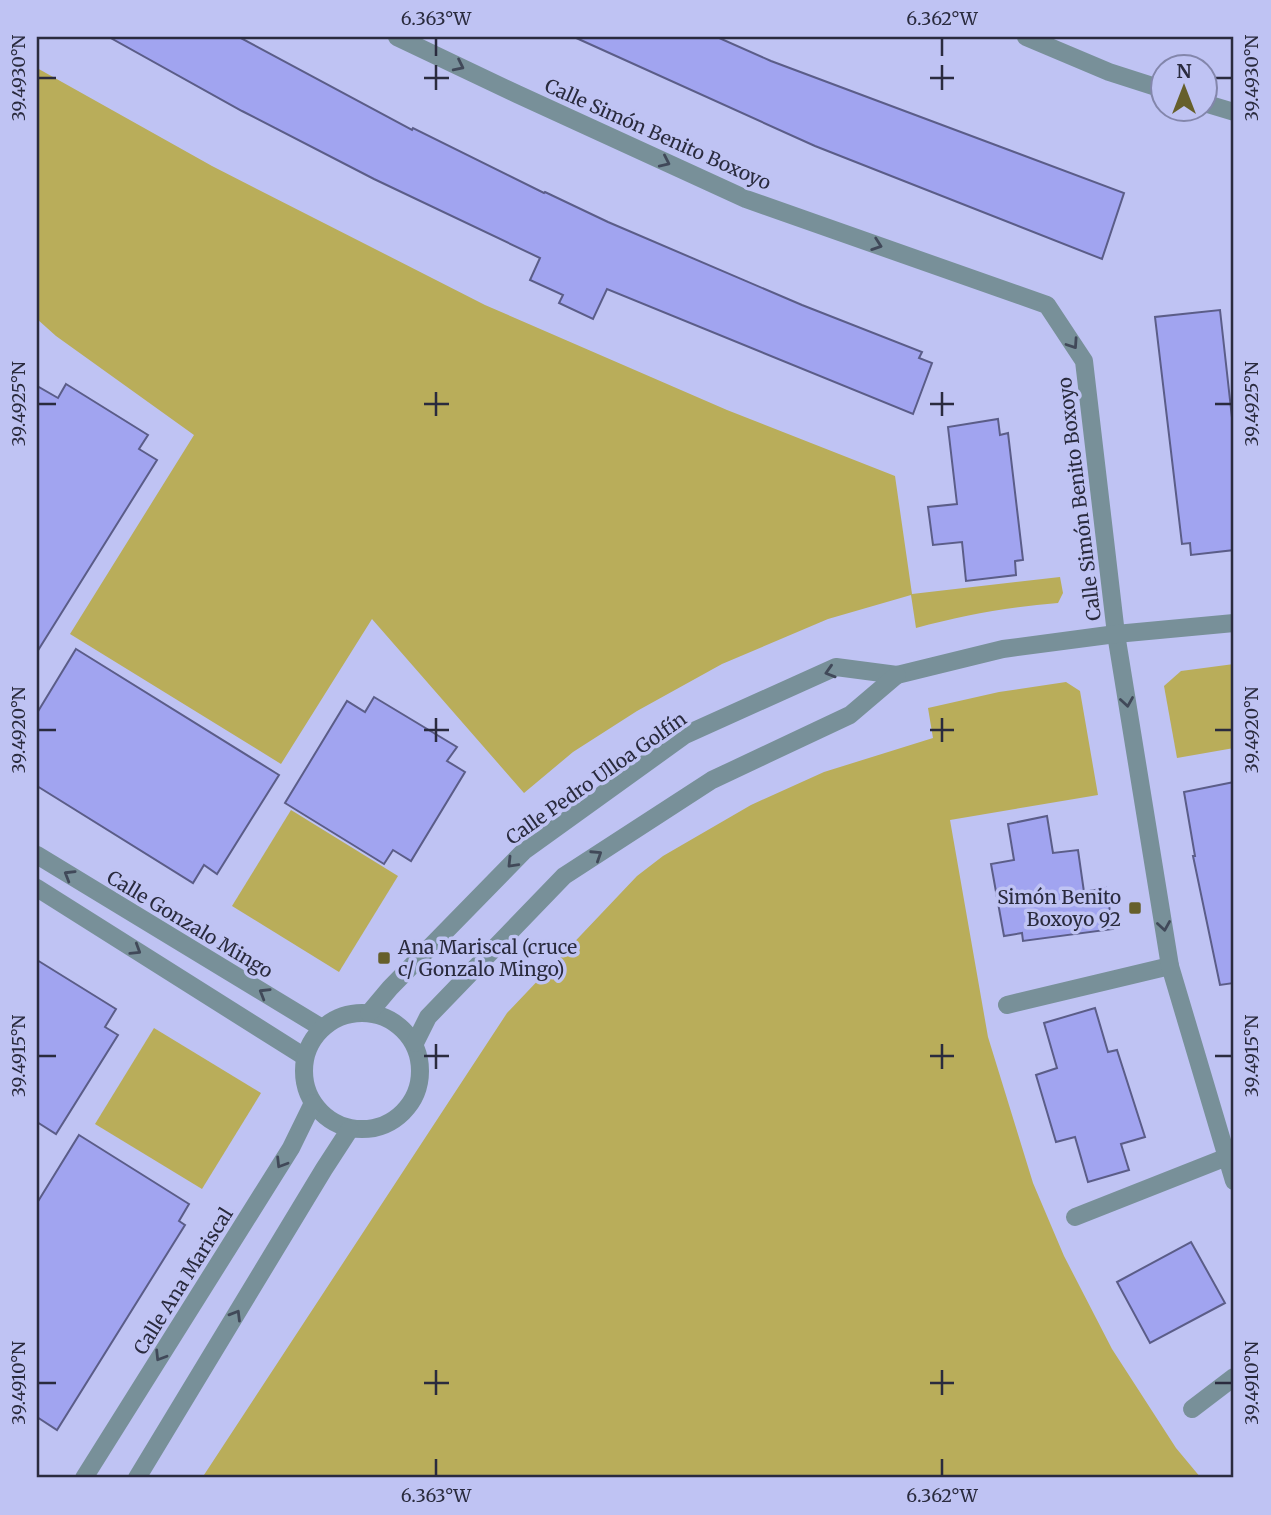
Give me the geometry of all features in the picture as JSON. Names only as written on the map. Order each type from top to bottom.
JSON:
[{"type":"street","name":"Calle Simón Benito Boxoyo","points":[[397,37],[746,199],[1047,305],[1084,361],[1116,634],[1170,966],[1234,1181]]},
{"type":"street","points":[[1026,37],[1109,72],[1148,84]]},
{"type":"street","name":"Calle Pedro Ulloa Golfín","points":[[369,1013],[390,988],[524,851],[685,735],[836,667],[897,675],[1003,649],[1116,634],[1234,623]]},
{"type":"street","name":"Calle Pedro Ulloa Golfín","points":[[415,1043],[428,1017],[564,876],[712,780],[850,715],[897,675]]},
{"type":"street","name":"Calle Gonzalo Mingo","points":[[37,855],[322,1028]]},
{"type":"street","points":[[37,888],[305,1057]]},
{"type":"street","points":[[1007,1005],[1170,966]]},
{"type":"street","points":[[369,1013],[396,1022],[415,1043],[422,1068],[417,1094],[401,1116],[377,1128],[350,1129],[329,1120],[313,1103],[304,1081],[305,1057],[322,1028],[343,1015],[369,1013]]},
{"type":"street","name":"Calle Ana Mariscal","points":[[84,1478],[291,1148],[313,1103]]},
{"type":"street","points":[[137,1478],[350,1129]]},
{"type":"street","points":[[1075,1217],[1227,1157]]},
{"type":"street","points":[[1192,1409],[1234,1377]]},
{"type":"shaded area","points":[[37,68],[212,166],[485,305],[727,410],[895,476],[912,594],[1060,577],[1063,593],[1058,603],[987,612],[916,628],[911,595],[828,619],[722,664],[637,711],[573,752],[524,793],[372,619],[281,764],[70,634],[194,435],[56,336],[37,319]]},
{"type":"shaded area","points":[[1234,664],[1234,748],[1177,758],[1164,686],[1181,671]]},
{"type":"shaded area","points":[[1066,682],[1080,691],[1098,795],[950,820],[988,1037],[1033,1183],[1064,1256],[1112,1349],[1176,1448],[1201,1478],[202,1478],[507,1013],[637,876],[663,856],[751,805],[824,772],[933,738],[928,708],[999,692]]},
{"type":"shaded area","points":[[291,810],[398,876],[339,972],[232,906]]},
{"type":"shaded area","points":[[154,1028],[261,1093],[202,1189],[95,1124]]},
{"type":"building","points":[[109,37],[239,37],[412,130],[413,128],[544,193],[802,305],[922,352],[919,358],[932,363],[913,414],[607,289],[593,319],[559,303],[563,295],[530,280],[540,258],[374,179],[242,111]]},
{"type":"building","points":[[574,37],[717,37],[771,61],[1124,193],[1102,259],[815,146]]},
{"type":"building","points":[[1220,310],[1234,436],[1234,550],[1191,555],[1190,543],[1182,544],[1155,317]]},
{"type":"building","points":[[66,384],[148,435],[139,449],[157,460],[37,652],[37,386],[58,398]]},
{"type":"building","points":[[998,419],[1000,435],[1008,433],[1023,560],[1015,561],[1016,575],[966,581],[962,542],[933,545],[928,507],[957,504],[948,427]]},
{"type":"building","points":[[76,649],[279,775],[217,874],[204,865],[193,883],[37,786],[37,713]]},
{"type":"building","points":[[374,697],[457,747],[447,761],[465,772],[411,861],[393,850],[384,864],[285,803],[347,701],[365,712]]},
{"type":"building","points":[[1234,782],[1234,983],[1220,985],[1193,856],[1184,792]]},
{"type":"building","points":[[1047,816],[1053,853],[1078,850],[1084,892],[1106,888],[1113,929],[1023,941],[1022,933],[1004,936],[991,864],[1014,860],[1008,824]]},
{"type":"building","points":[[37,960],[116,1009],[105,1027],[118,1035],[56,1134],[37,1122]]},
{"type":"building","points":[[1095,1008],[1108,1052],[1117,1050],[1145,1137],[1121,1144],[1129,1170],[1088,1182],[1075,1137],[1056,1142],[1036,1075],[1057,1068],[1044,1023]]},
{"type":"building","points":[[79,1135],[189,1204],[179,1221],[185,1225],[57,1430],[37,1417],[37,1203]]},
{"type":"building","points":[[1191,1242],[1225,1303],[1150,1343],[1117,1282]]},
{"type":"place","name":"Simón Benito Boxoyo 92","points":[[1135,908]]},
{"type":"place","name":"Ana Mariscal (cruce c/ Gonzalo Mingo)","points":[[384,958]]}]
